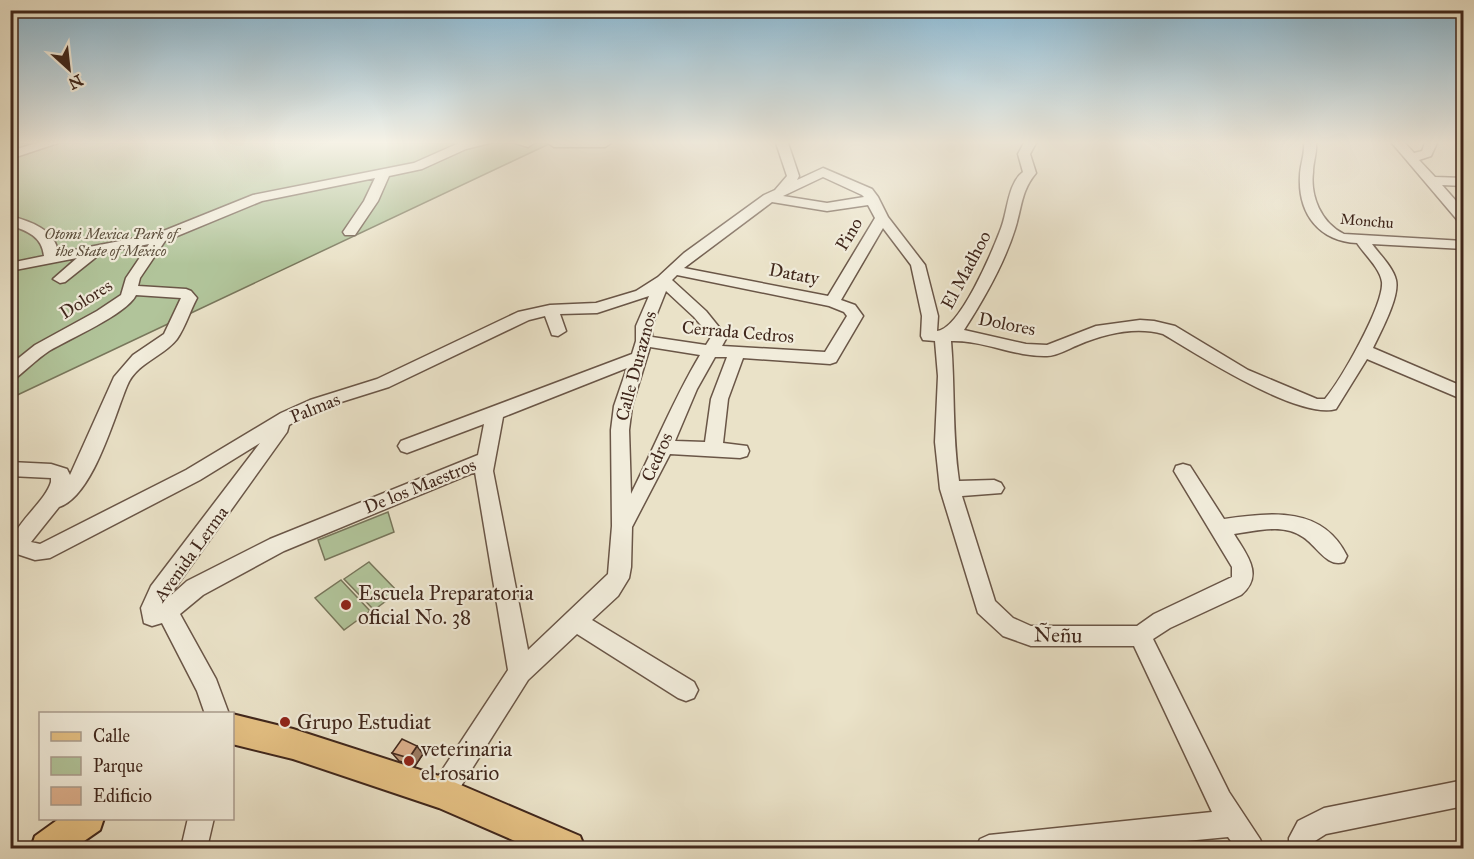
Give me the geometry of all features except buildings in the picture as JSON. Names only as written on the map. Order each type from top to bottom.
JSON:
[{"type":"main road","points":[[234,729],[293,744],[442,793],[568,849]]},
{"type":"main road","points":[[47,849],[87,820]]},
{"type":"street","points":[[10,267],[160,238],[258,198],[330,183]]},
{"type":"street","points":[[350,232],[371,201],[379,183]]},
{"type":"street","points":[[667,275],[775,195],[786,183]]},
{"type":"street","points":[[775,195],[800,183]]},
{"type":"street","points":[[847,183],[867,192],[882,218],[912,256],[921,274],[930,316],[929,336],[943,337]]},
{"type":"street","name":"El Madhoo","points":[[943,337],[958,327],[1000,251],[1021,183]]},
{"type":"street","name":"Monchu","points":[[1305,183],[1321,225],[1337,237],[1464,244]]},
{"type":"street","points":[[1433,183],[1464,219]]},
{"type":"street","points":[[775,195],[827,207],[873,200]]},
{"type":"street","points":[[1449,204],[1464,205]]},
{"type":"street","name":"Pino","points":[[832,302],[882,218]]},
{"type":"street","points":[[10,220],[36,229],[50,246],[51,258]]},
{"type":"street","name":"Dolores","points":[[10,374],[41,349],[119,306],[128,297],[133,278],[160,238]]},
{"type":"street","points":[[1361,239],[1386,275],[1389,287],[1364,351],[1464,394]]},
{"type":"street","points":[[60,279],[96,250]]},
{"type":"street","name":"Dataty","points":[[667,275],[832,302],[847,307],[853,311],[855,316],[830,358]]},
{"type":"street","name":"Palmas","points":[[131,290],[186,294],[189,298],[170,337],[139,358],[120,381],[83,470],[72,486],[21,538],[21,547],[30,551],[43,552],[103,522],[193,475],[287,418],[316,405],[383,383],[524,316],[550,310],[588,310],[605,307],[641,294],[667,275]]},
{"type":"street","name":"Calle Duraznos","points":[[622,526],[620,430],[623,406],[644,341],[644,326],[667,275]]},
{"type":"street","name":"Cedros","points":[[622,526],[636,504],[664,447],[672,423],[718,337],[667,275]]},
{"type":"street","points":[[550,310],[558,331]]},
{"type":"street","name":"Dolores","points":[[943,337],[971,335],[1026,349],[1048,351],[1096,332],[1132,326],[1154,326],[1169,330],[1221,363],[1299,399],[1323,407],[1334,402],[1364,351]]},
{"type":"street","name":"Ñeñu","points":[[943,337],[946,376],[944,442],[950,489],[986,606],[1013,632],[1031,636],[1140,636]]},
{"type":"street","name":"Cerrada Cedros","points":[[644,341],[709,351],[830,358]]},
{"type":"street","points":[[714,448],[718,399],[737,353]]},
{"type":"street","points":[[406,446],[637,358]]},
{"type":"street","points":[[485,460],[495,413]]},
{"type":"street","name":"Avenida Lerma","points":[[217,712],[208,687],[167,612],[152,616],[152,608],[159,593],[233,495],[287,418]]},
{"type":"street","points":[[664,447],[740,451]]},
{"type":"street","name":"De los Maestros","points":[[167,612],[195,588],[277,545],[485,460],[484,471],[505,574],[520,672]]},
{"type":"street","name":"Palmas","points":[[10,469],[51,471],[60,474],[61,485],[45,512]]},
{"type":"street","points":[[1183,471],[1242,565],[1245,574],[1241,582],[1162,621],[1140,636],[1215,790],[1233,823],[1251,849]]},
{"type":"street","points":[[950,489],[994,488]]},
{"type":"street","points":[[1219,528],[1275,521],[1301,524],[1322,539],[1337,556]]},
{"type":"street","points":[[442,793],[520,672],[610,589],[618,578],[621,567],[622,526]]},
{"type":"street","points":[[574,620],[636,661],[686,690]]},
{"type":"street","points":[[1302,849],[1301,840],[1305,832],[1310,826],[1324,821],[1464,793]]},
{"type":"street","points":[[194,849],[201,820]]},
{"type":"street","points":[[989,849],[1233,823]]},
{"type":"green space","name":"Otomi Mexica Park of the State of Mexico","points":[[11,183],[466,183],[11,398]]},
{"type":"green space","points":[[388,512],[394,532],[325,560],[318,540]]},
{"type":"green space","points":[[369,562],[398,592],[374,610],[344,579]]},
{"type":"green space","points":[[341,580],[370,611],[344,630],[315,598]]},
{"type":"place","name":"Escuela Preparatoria oficial No. 38","points":[[346,605]]},
{"type":"place","name":"Grupo Estudiat","points":[[285,722]]},
{"type":"place","name":"veterinaria el rosario","points":[[409,761]]}]
